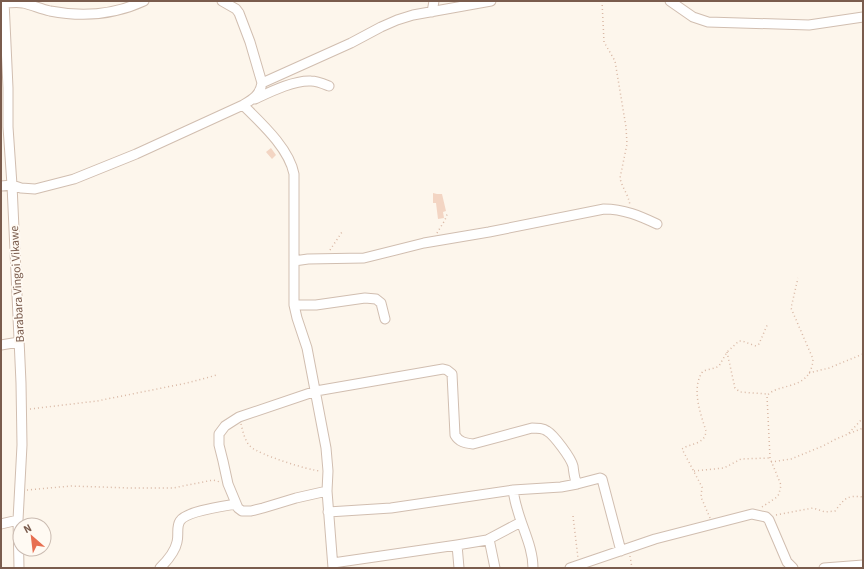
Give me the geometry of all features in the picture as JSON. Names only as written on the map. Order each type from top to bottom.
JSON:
[{"type":"street","points":[[4,2],[22,3],[39,9],[55,12],[92,15],[120,9],[144,1]]},
{"type":"street","points":[[222,1],[236,9],[239,13],[250,42],[262,83],[260,92],[254,99]]},
{"type":"street","points":[[432,12],[434,1]]},
{"type":"street","points":[[262,83],[351,43],[397,20],[413,15],[491,1]]},
{"type":"street","points":[[670,1],[693,17],[708,22],[809,25],[863,17]]},
{"type":"street","name":"Barabara Vingoi Vikawe","points":[[4,2],[8,88],[8,127],[22,410],[22,445],[18,517]]},
{"type":"street","points":[[1,186],[12,185],[21,188],[35,189],[74,179],[136,154],[283,87],[311,81],[330,86]]},
{"type":"street","points":[[243,105],[274,138],[292,164],[294,174],[294,305],[307,348],[326,448],[328,471],[328,512],[333,565],[489,539],[521,522]]},
{"type":"street","points":[[294,261],[308,259],[364,258],[431,242],[489,232],[604,208],[630,212],[657,224]]},
{"type":"street","points":[[294,305],[316,305],[364,298],[376,299],[381,303],[385,319]]},
{"type":"street","points":[[1,345],[19,342]]},
{"type":"street","points":[[327,491],[251,511],[242,511],[238,508],[228,484],[218,438],[219,434],[225,426],[239,417],[316,391],[443,369],[448,370],[452,374],[455,435],[458,440],[473,444],[532,428],[542,428],[551,433],[570,460],[577,484]]},
{"type":"street","points":[[328,512],[391,508],[513,490],[561,487],[598,478],[602,479],[625,550]]},
{"type":"street","points":[[513,490],[516,507],[530,548],[533,568]]},
{"type":"street","points":[[160,568],[176,548],[178,540],[178,527],[183,517],[194,512],[236,504]]},
{"type":"street","points":[[575,567],[655,539],[752,514],[766,517],[771,523],[787,562],[793,568]]},
{"type":"street","points":[[1,524],[12,521]]},
{"type":"street","points":[[489,539],[495,568]]},
{"type":"street","points":[[457,545],[459,568]]},
{"type":"street","name":"Barabara Vingoi Vikawe","points":[[19,557],[19,568]]},
{"type":"street","points":[[824,568],[863,565]]},
{"type":"path","points":[[602,1],[604,42],[615,61],[626,127],[627,144],[620,182],[629,198],[630,212]]},
{"type":"path","points":[[431,242],[445,220],[448,212]]},
{"type":"path","points":[[324,259],[342,232]]},
{"type":"path","points":[[798,278],[791,308],[813,360],[809,373]]},
{"type":"path","points":[[709,526],[710,516],[701,497],[702,487],[682,448],[700,442],[705,437],[706,431],[697,396],[699,379],[703,371],[716,368],[727,352],[741,340],[756,346],[768,323]]},
{"type":"path","points":[[727,352],[736,388],[740,392],[767,394],[795,385],[809,373],[829,368],[863,354]]},
{"type":"path","points":[[22,410],[97,401],[187,383],[217,375]]},
{"type":"path","points":[[752,514],[777,497],[781,485],[770,458],[767,394]]},
{"type":"path","points":[[239,417],[244,436],[251,447],[288,463],[315,470],[328,471]]},
{"type":"path","points":[[848,434],[863,418]]},
{"type":"path","points":[[771,462],[790,459],[863,428]]},
{"type":"path","points":[[694,471],[724,468],[741,459],[770,458]]},
{"type":"path","points":[[20,491],[71,486],[173,488],[213,480],[228,484]]},
{"type":"path","points":[[766,517],[813,508],[825,512],[835,511],[845,499],[850,496],[863,497]]},
{"type":"path","points":[[573,516],[575,567]]},
{"type":"path","points":[[625,550],[632,568]]},
{"type":"building","points":[[271,148],[276,155],[272,159],[266,152]]},
{"type":"building","points":[[433,193],[442,194],[446,211],[443,212],[444,218],[438,219],[436,203],[433,203]]}]
